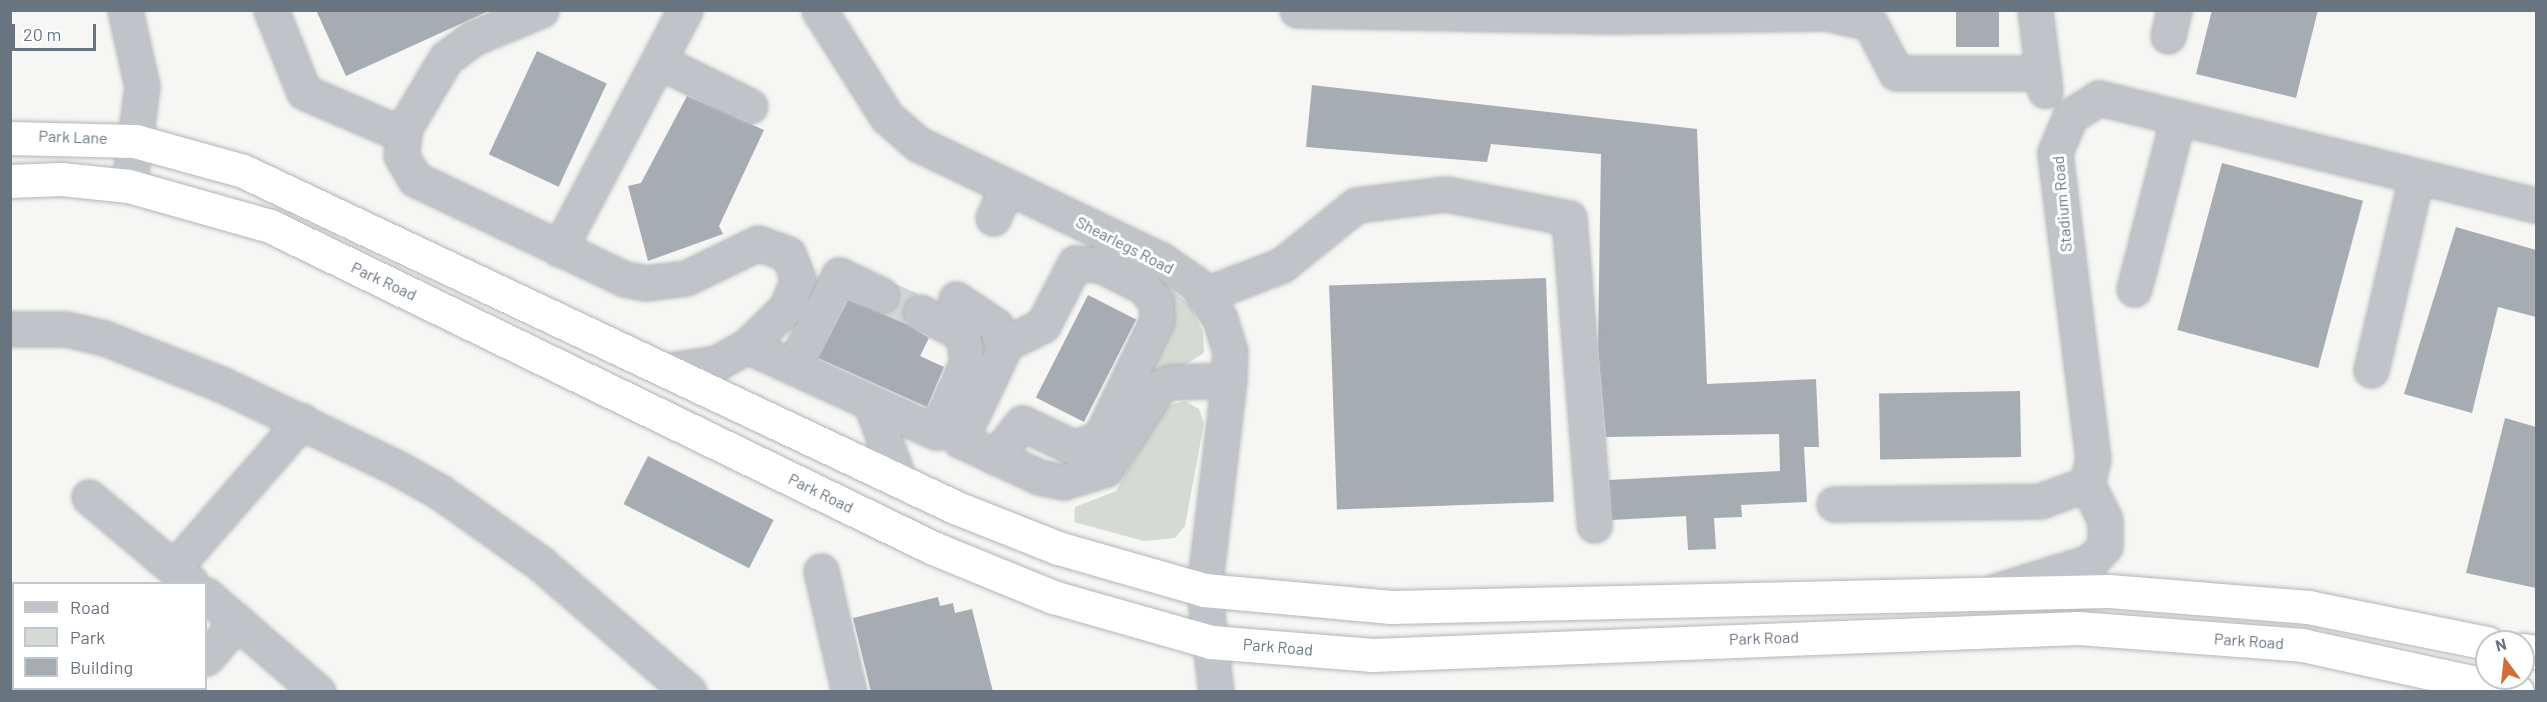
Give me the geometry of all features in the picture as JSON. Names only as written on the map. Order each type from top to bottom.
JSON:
[{"type":"highway","name":"Park Lane","points":[[10,138],[135,141]]},
{"type":"highway","points":[[135,141],[186,151],[331,209],[900,482],[1058,548],[1204,590],[1391,607],[1479,603],[2109,591],[2308,607],[2475,641]]},
{"type":"highway","points":[[10,181],[62,179],[129,186]]},
{"type":"highway","name":"Park Road","points":[[129,186],[270,226],[933,548],[1053,597],[1211,642],[1372,655],[1479,649],[2078,628],[2302,645],[2517,692]]},
{"type":"highway","points":[[1479,603],[1479,649]]},
{"type":"street","points":[[124,10],[142,86],[129,186]]},
{"type":"street","points":[[272,10],[304,92],[404,135]]},
{"type":"street","points":[[541,10],[473,38],[446,58],[404,135],[401,155],[415,179],[559,249],[645,283],[686,278],[743,247],[771,243],[795,265],[795,294],[747,346],[716,363],[670,370]]},
{"type":"street","points":[[559,249],[660,62],[685,10]]},
{"type":"street","name":"Shearlegs Road","points":[[819,10],[887,117],[918,144],[1161,260],[1204,295],[1220,319],[1230,351],[1229,380],[1204,590],[1216,692]]},
{"type":"street","points":[[1297,10],[1618,16],[1826,12],[1870,23],[1896,73],[2044,82],[2035,10]]},
{"type":"street","points":[[660,62],[750,106]]},
{"type":"street","name":"Stadium Road","points":[[2087,484],[2093,459],[2055,153],[2070,116],[2099,98],[2416,178],[2536,205]]},
{"type":"street","points":[[2134,289],[2178,118]]},
{"type":"street","points":[[2371,370],[2416,178]]},
{"type":"street","points":[[993,218],[1007,187]]},
{"type":"street","points":[[1204,295],[1282,265],[1356,205],[1446,194],[1569,218],[1594,525]]},
{"type":"street","points":[[986,390],[1022,423],[1075,448],[1089,446],[1100,438],[1157,320],[1156,302],[1144,287],[1100,266],[1075,263],[1042,325],[1010,344],[986,390],[960,440],[1039,477],[1062,482],[1089,478],[1118,455],[1159,387],[1170,382],[1229,380]]},
{"type":"street","points":[[793,367],[839,274],[881,295]]},
{"type":"street","points":[[956,299],[996,326],[1010,344]]},
{"type":"street","points":[[747,346],[936,432],[967,362],[963,334],[920,312]]},
{"type":"street","points":[[10,329],[66,329],[102,337],[302,421],[423,482],[491,526],[689,692]]},
{"type":"street","points":[[871,404],[900,482]]},
{"type":"street","points":[[89,497],[183,576],[302,421]]},
{"type":"street","points":[[995,457],[1022,423]]},
{"type":"street","points":[[1834,504],[2040,501],[2087,484],[2105,520],[2105,546],[2090,562],[1993,592]]},
{"type":"street","points":[[821,571],[849,692]]},
{"type":"street","points":[[207,596],[318,692]]},
{"type":"street","points":[[207,657],[237,622]]},
{"type":"green space","points":[[1155,277],[1190,305],[1203,332],[1204,353],[1141,392]]},
{"type":"green space","points":[[1185,401],[1199,409],[1204,423],[1185,526],[1175,538],[1144,541],[1074,522],[1075,507],[1116,491],[1163,407]]},
{"type":"building","points":[[316,10],[491,10],[346,76]]},
{"type":"building","points":[[1956,10],[1999,10],[1999,47],[1956,47]]},
{"type":"building","points":[[2212,10],[2318,10],[2296,98],[2196,74]]},
{"type":"building","points":[[537,51],[607,84],[559,187],[489,154]]},
{"type":"building","points":[[1312,85],[1697,129],[1707,384],[1816,379],[1819,447],[1804,447],[1807,502],[1741,505],[1742,517],[1714,518],[1716,549],[1688,550],[1686,516],[1612,520],[1609,480],[1780,471],[1779,434],[1606,437],[1598,347],[1601,154],[1491,144],[1487,162],[1306,147]]},
{"type":"building","points":[[687,96],[764,130],[719,226],[723,234],[648,261],[628,186],[641,183]]},
{"type":"building","points":[[2222,163],[2363,201],[2318,368],[2177,330]]},
{"type":"building","points":[[2456,227],[2536,250],[2536,317],[2498,307],[2472,413],[2404,394]]},
{"type":"building","points":[[1546,278],[1554,502],[1337,509],[1329,286]]},
{"type":"building","points":[[899,291],[910,296],[903,304],[905,323],[929,338],[920,356],[944,367],[927,407],[818,358],[848,300],[883,314],[898,304]]},
{"type":"building","points":[[1088,295],[1136,320],[1084,422],[1036,397]]},
{"type":"building","points":[[2020,391],[2021,457],[1880,459],[1879,393]]},
{"type":"building","points":[[2505,418],[2536,427],[2536,588],[2466,573]]},
{"type":"building","points":[[648,456],[774,520],[749,568],[623,504]]},
{"type":"building","points":[[938,597],[940,606],[953,603],[955,613],[972,609],[993,692],[871,692],[853,618]]},
{"type":"tunnel","points":[[881,295],[920,312]]}]
